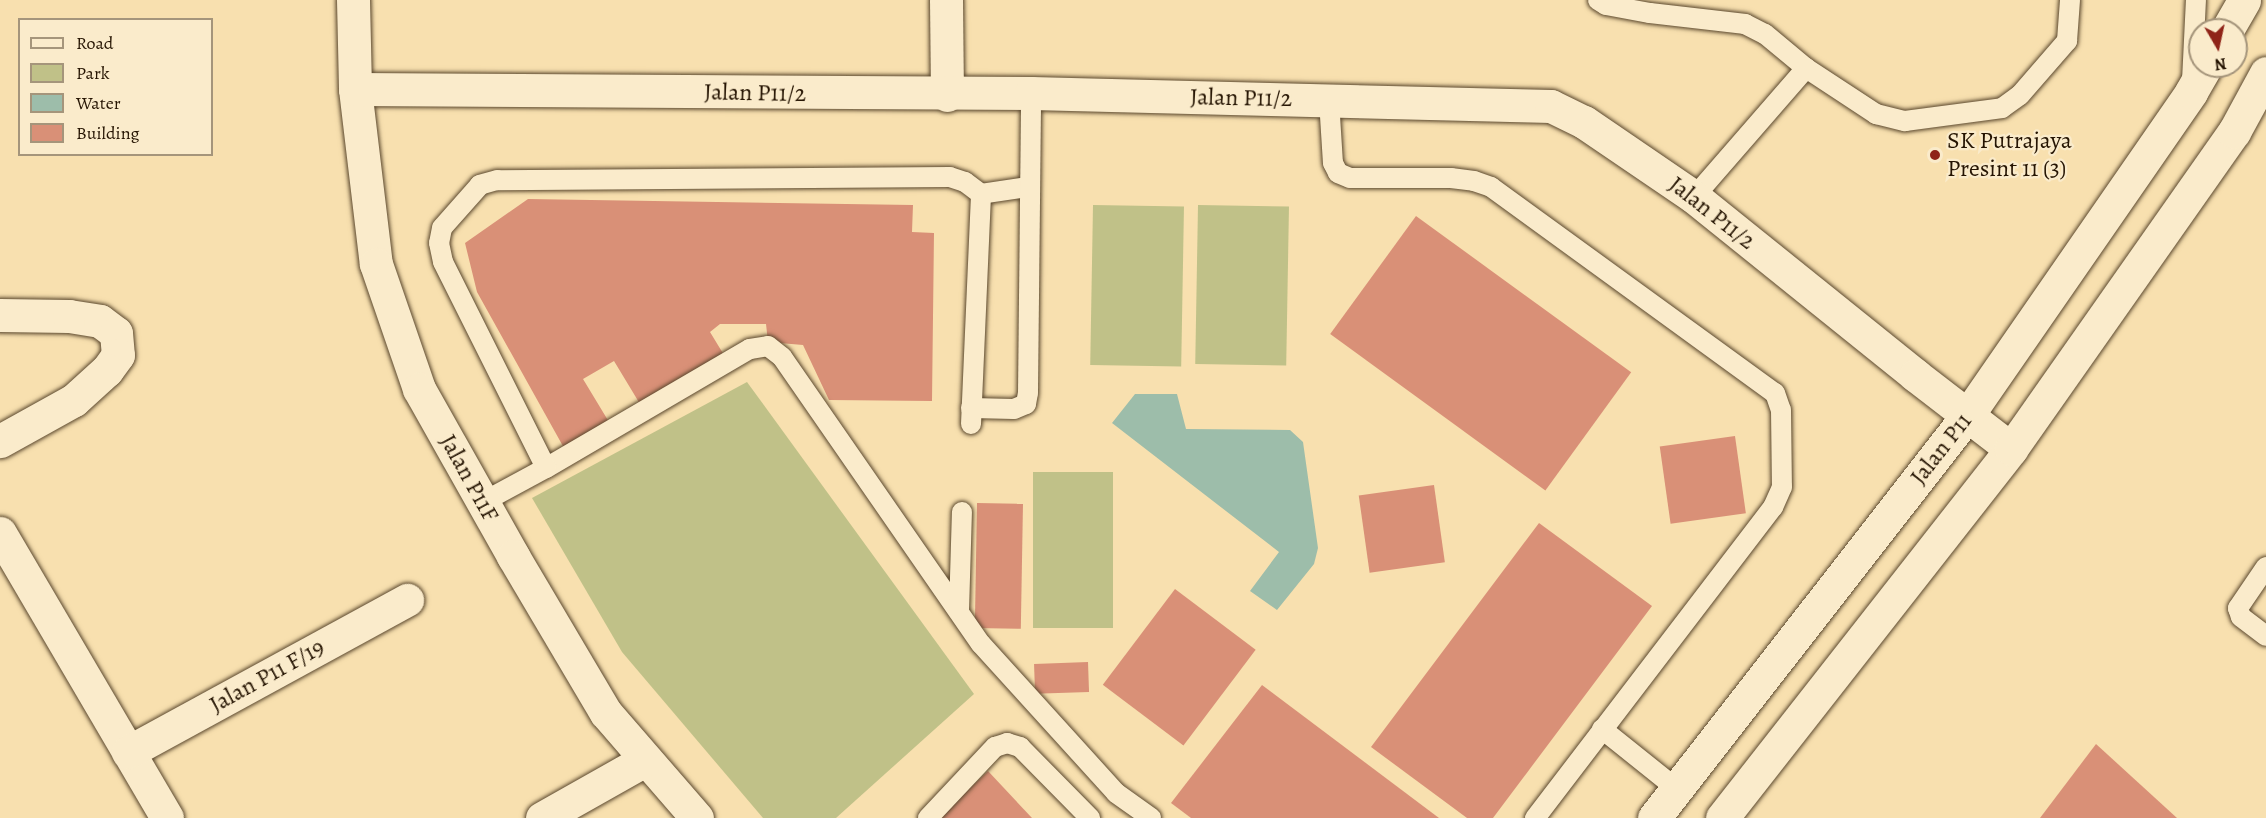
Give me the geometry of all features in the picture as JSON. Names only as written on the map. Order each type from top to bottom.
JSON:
[{"type":"street","name":"Jalan P11F","points":[[353,0],[356,89],[376,264],[419,389],[606,713],[697,818]]},
{"type":"street","points":[[946,0],[947,95]]},
{"type":"street","points":[[2234,18],[2244,0]]},
{"type":"street","points":[[1722,818],[2011,449],[2234,132],[2266,73]]},
{"type":"street","name":"Jalan P11","points":[[1654,818],[1967,416],[2199,79]]},
{"type":"street","name":"Jalan P11/2","points":[[356,89],[947,95],[1031,93],[1551,106],[1584,122],[1694,196],[2011,449]]},
{"type":"street","points":[[0,315],[69,316],[100,321],[116,333],[118,355],[107,370],[74,400],[0,441]]},
{"type":"street","points":[[0,533],[12,584],[128,752],[167,818]]},
{"type":"street","name":"Jalan P11 F/19","points":[[128,752],[407,600]]},
{"type":"street","points":[[542,818],[645,760]]},
{"type":"lane","points":[[1598,0],[1606,5],[1639,11],[1745,24],[1765,34],[1806,68],[1876,114],[1905,121],[2002,108],[2020,95],[2067,41],[2070,0]]},
{"type":"lane","points":[[2196,0],[2199,79]]},
{"type":"lane","points":[[1694,196],[1806,68]]},
{"type":"lane","points":[[981,194],[971,416],[1014,409],[1026,404],[1028,393],[1028,187],[1032,160],[1031,93]]},
{"type":"lane","points":[[1329,100],[1333,163],[1338,173],[1350,178],[1451,178],[1491,187],[1775,393],[1781,410],[1782,487],[1773,507],[1535,818]]},
{"type":"lane","points":[[546,468],[443,262],[439,243],[442,228],[480,185],[497,180],[950,177],[964,182],[981,194],[1028,187]]},
{"type":"lane","points":[[483,502],[750,350],[768,346],[782,357],[1001,669],[1116,793],[1151,818]]},
{"type":"lane","points":[[959,611],[962,512]]},
{"type":"lane","points":[[2266,567],[2238,608],[2241,617],[2266,636]]},
{"type":"lane","points":[[1602,729],[1677,789]]},
{"type":"lane","points":[[928,818],[994,747],[1007,743],[1020,747],[1090,818]]},
{"type":"green space","points":[[1093,205],[1184,207],[1181,367],[1090,365]]},
{"type":"green space","points":[[1198,205],[1289,207],[1286,366],[1195,364]]},
{"type":"green space","points":[[747,382],[974,694],[836,818],[763,818],[622,652],[532,498]]},
{"type":"green space","points":[[1033,472],[1113,472],[1113,628],[1033,628]]},
{"type":"water","points":[[1135,394],[1177,394],[1186,429],[1290,430],[1303,442],[1318,548],[1314,564],[1277,610],[1250,591],[1279,552],[1112,423]]},
{"type":"building","points":[[528,199],[913,205],[912,232],[934,233],[932,401],[829,400],[803,345],[768,342],[766,324],[720,324],[710,332],[724,355],[640,404],[614,361],[583,379],[609,422],[564,448],[477,292],[465,243]]},
{"type":"building","points":[[1416,216],[1631,372],[1545,490],[1330,334]]},
{"type":"building","points":[[1735,436],[1746,513],[1671,524],[1660,447]]},
{"type":"building","points":[[1434,485],[1445,562],[1370,573],[1359,496]]},
{"type":"building","points":[[977,503],[1023,504],[1021,629],[975,628]]},
{"type":"building","points":[[1539,523],[1652,606],[1493,818],[1467,818],[1371,747]]},
{"type":"building","points":[[1175,589],[1256,650],[1183,746],[1103,685]]},
{"type":"building","points":[[1088,662],[1089,692],[1035,694],[1034,664]]},
{"type":"building","points":[[1262,685],[1439,818],[1191,818],[1171,803]]},
{"type":"building","points":[[2096,744],[2177,818],[2040,818]]},
{"type":"building","points":[[988,771],[1032,818],[938,818]]},
{"type":"place","name":"SK Putrajaya Presint 11 (3)","points":[[1935,155]]}]
